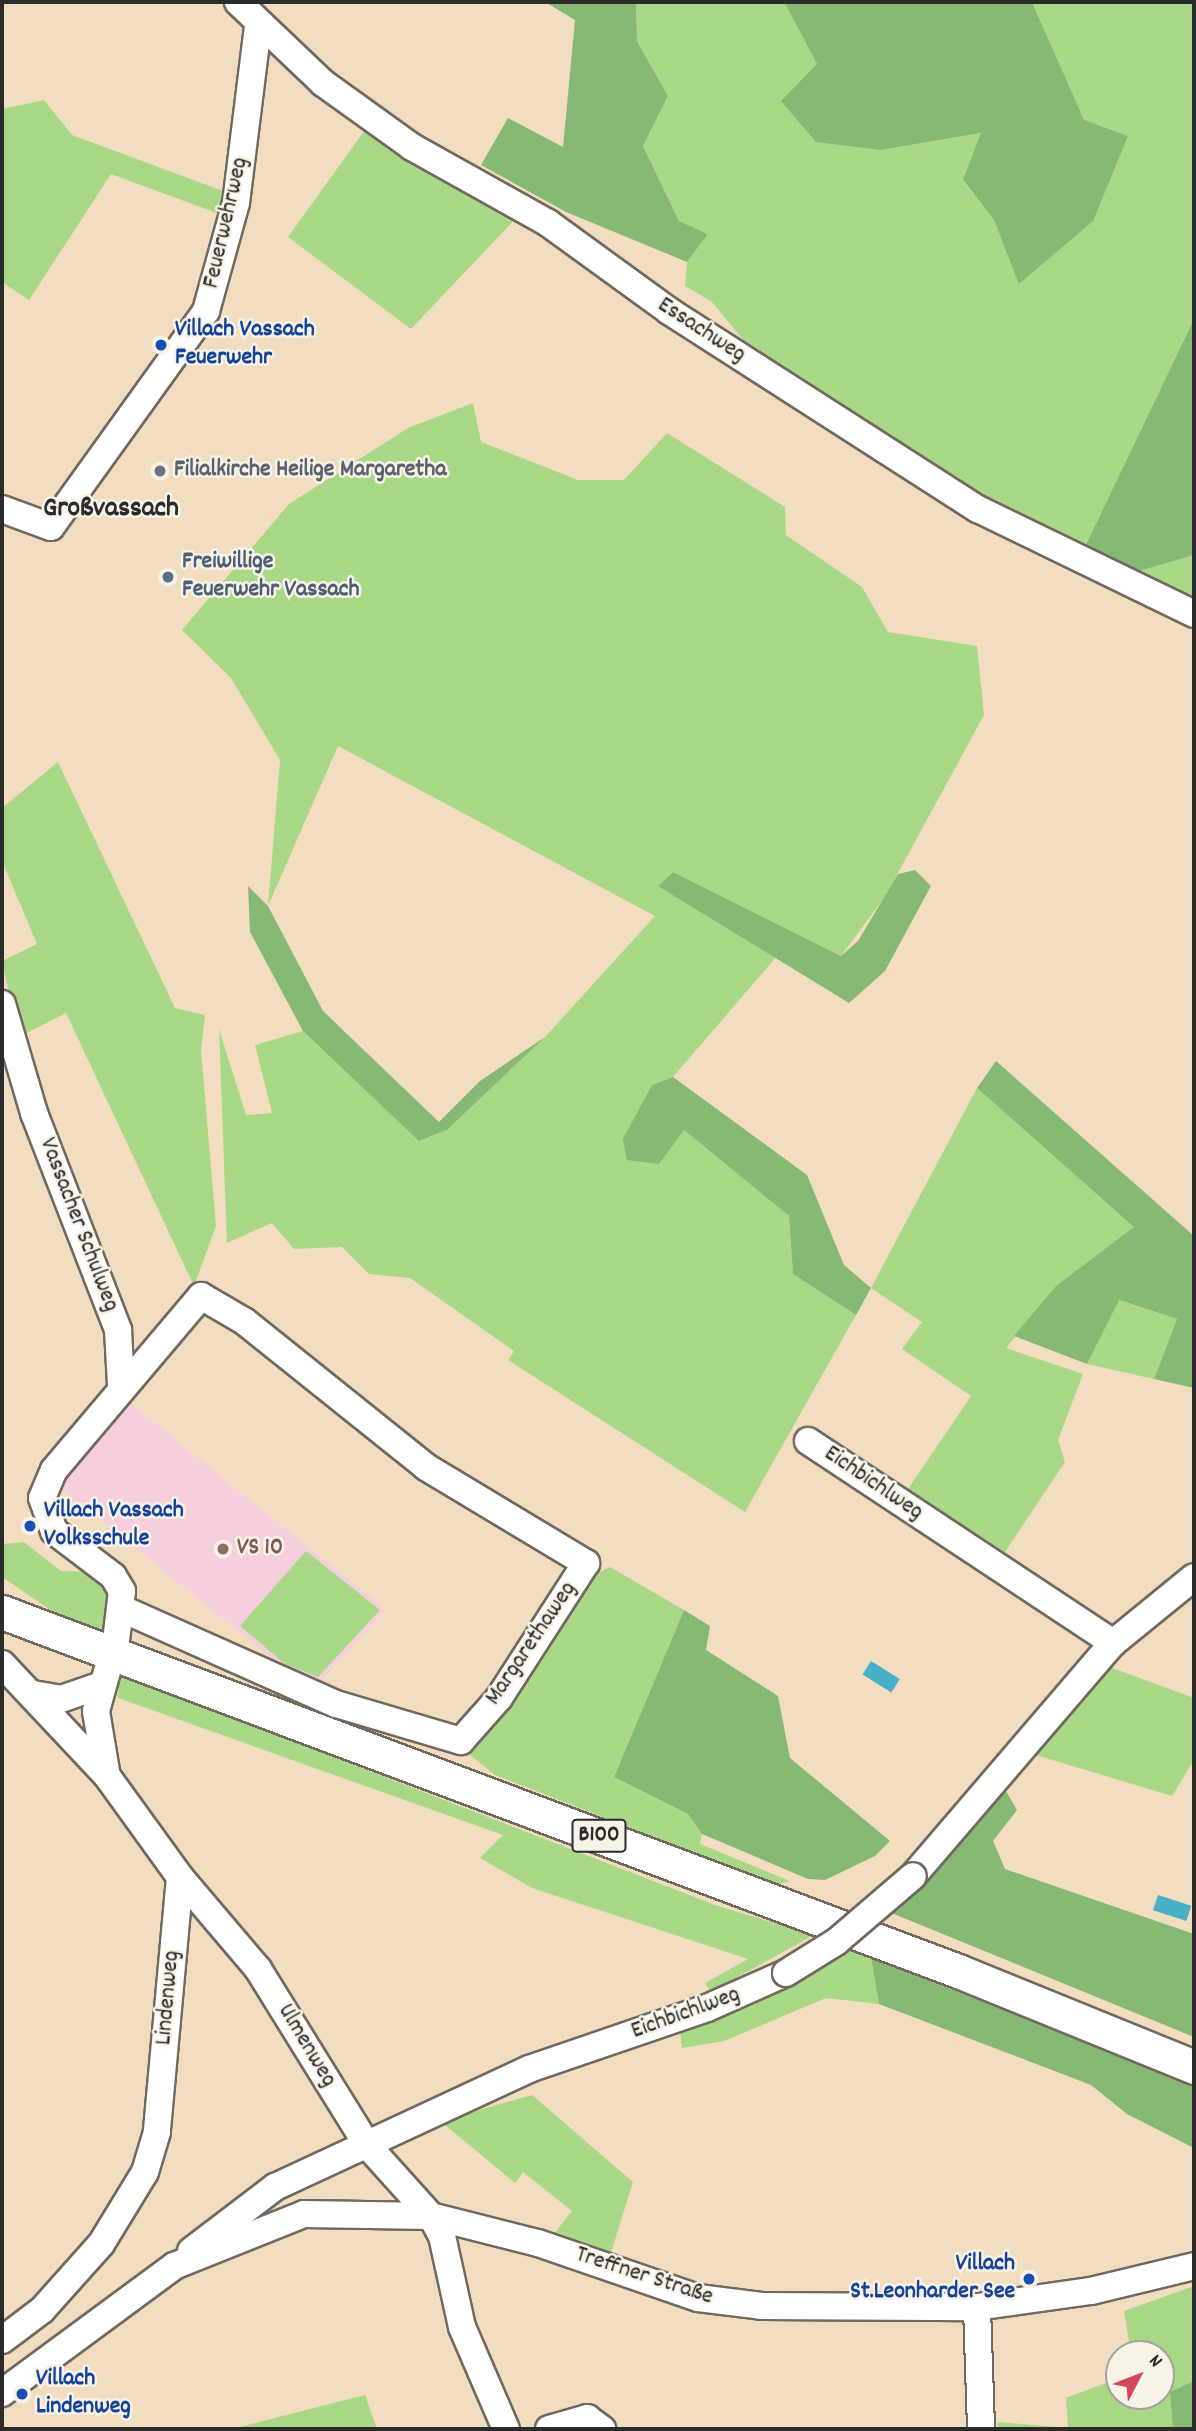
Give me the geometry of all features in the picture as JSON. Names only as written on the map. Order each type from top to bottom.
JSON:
[{"type":"main road","name":"B100","points":[[2,1612],[958,1971],[1194,2067]]},
{"type":"street","name":"Essachweg","points":[[238,2],[258,27],[412,147],[548,223],[669,311],[978,509],[1194,614]]},
{"type":"street","name":"Feuerwehrweg","points":[[2,509],[51,527],[206,311],[236,203],[258,27]]},
{"type":"street","name":"Vassacher Schulweg","points":[[2,1004],[34,1113],[118,1330],[121,1385]]},
{"type":"street","name":"Margarethaweg","points":[[121,1385],[201,1296],[244,1321],[426,1467],[586,1563],[499,1698],[461,1741],[336,1704],[125,1610]]},
{"type":"street","points":[[116,1641],[125,1610],[113,1576],[54,1531],[42,1499],[54,1470],[121,1385]]},
{"type":"street","name":"Eichbichlweg","points":[[808,1441],[1113,1643]]},
{"type":"street","name":"Eichbichlweg","points":[[174,2266],[275,2187],[529,2069],[707,2008],[786,1973],[836,1942],[913,1876],[1113,1643],[1194,1577]]},
{"type":"street","points":[[2,1664],[107,1776],[180,1877]]},
{"type":"street","points":[[33,1694],[61,1699],[103,1677],[99,1746],[107,1776]]},
{"type":"street","name":"Ulmenweg","points":[[180,1877],[258,1969],[367,2145],[431,2216]]},
{"type":"street","name":"Lindenweg","points":[[2,2340],[42,2310],[101,2244],[145,2172],[157,2132],[180,1877]]},
{"type":"street","name":"Treffner Straße","points":[[2,2393],[174,2266],[304,2214],[431,2216],[732,2304],[977,2307],[1091,2291],[1194,2266]]},
{"type":"street","points":[[431,2216],[442,2236],[466,2337],[506,2429]]},
{"type":"street","points":[[977,2307],[981,2429]]},
{"type":"street","points":[[549,2429],[587,2418],[601,2429]]},
{"type":"shaded area","name":"VS 10","points":[[123,1397],[386,1610],[317,1684],[286,1670],[60,1487]]},
{"type":"green space","points":[[545,2],[636,2],[637,41],[668,96],[643,146],[679,221],[708,234],[687,262],[566,212],[481,165],[508,118],[563,147],[575,20]]},
{"type":"green space","points":[[636,2],[784,2],[817,64],[881,150],[982,133],[963,181],[994,220],[1020,284],[1128,136],[1084,121],[1032,2],[1194,2],[1194,319],[1082,553],[1026,526],[763,364],[712,302],[685,286],[687,262],[708,234],[679,221],[643,146],[668,96],[637,41]]},
{"type":"green space","points":[[784,2],[1032,2],[1084,120],[1128,136],[1093,221],[1019,284],[994,220],[963,180],[981,133],[881,150],[816,142],[781,101],[817,64]]},
{"type":"green space","points":[[44,100],[72,135],[223,191],[222,215],[111,174],[29,300],[2,282],[2,109]]},
{"type":"green space","points":[[367,127],[520,214],[411,329],[288,237]]},
{"type":"green space","points":[[1194,319],[1194,555],[1136,572],[1082,553]]},
{"type":"green space","points":[[473,403],[481,442],[578,480],[624,480],[667,433],[785,507],[786,535],[862,587],[888,632],[977,646],[984,715],[886,895],[841,956],[673,872],[658,886],[778,955],[673,1077],[652,1085],[684,1130],[789,1216],[793,1274],[856,1315],[745,1512],[508,1360],[514,1351],[410,1278],[369,1274],[342,1247],[294,1249],[272,1223],[227,1243],[219,1029],[246,1115],[272,1113],[255,1045],[303,1031],[420,1141],[447,1130],[545,1037],[655,916],[338,746],[268,906],[280,760],[231,678],[182,630],[289,504],[408,428]]},
{"type":"green space","points":[[1194,555],[1194,605],[1136,572]]},
{"type":"green space","points":[[58,762],[175,1008],[205,1015],[201,1050],[216,1226],[194,1286],[66,1013],[19,1037],[2,961],[37,944],[2,861],[2,808]]},
{"type":"green space","points":[[915,870],[931,886],[885,971],[849,1003],[658,886],[673,872],[841,956],[858,941],[898,874]]},
{"type":"green space","points":[[248,886],[268,906],[323,1011],[439,1122],[480,1081],[545,1037],[447,1130],[419,1141],[303,1031],[250,932]]},
{"type":"green space","points":[[996,1061],[1194,1236],[1194,1388],[1154,1379],[1177,1319],[1119,1300],[1087,1364],[1014,1336],[1056,1286],[1134,1227],[977,1088]]},
{"type":"green space","points":[[673,1077],[807,1175],[844,1265],[871,1288],[856,1315],[793,1274],[789,1216],[684,1130],[659,1164],[627,1160],[623,1139],[652,1085]]},
{"type":"green space","points":[[977,1088],[1135,1227],[1056,1286],[1006,1348],[1083,1374],[1058,1440],[1065,1462],[1005,1552],[908,1489],[971,1396],[902,1349],[922,1322],[871,1288]]},
{"type":"green space","points":[[1118,1300],[1177,1319],[1154,1379],[1087,1364]]},
{"type":"green space","points":[[24,1542],[61,1571],[88,1572],[107,1591],[113,1611],[108,1634],[52,1611],[2,1577],[2,1544]]},
{"type":"green space","points":[[306,1551],[380,1610],[318,1677],[285,1664],[240,1626]]},
{"type":"green space","points":[[610,1567],[684,1610],[614,1777],[688,1814],[702,1834],[700,1844],[790,1881],[776,1885],[495,1775],[469,1754],[589,1577]]},
{"type":"green space","points":[[684,1610],[710,1626],[706,1650],[778,1696],[790,1758],[890,1841],[875,1856],[825,1880],[808,1879],[702,1834],[688,1814],[614,1777]]},
{"type":"green space","points":[[1107,1666],[1194,1698],[1194,1760],[1172,1796],[1026,1752]]},
{"type":"green space","points":[[119,1674],[715,1905],[814,1935],[710,1992],[705,1983],[748,1959],[532,1888],[480,1858],[503,1835],[118,1698]]},
{"type":"green space","points":[[1003,1786],[1017,1810],[993,1841],[1005,1869],[1194,1934],[1194,2037],[889,1912]]},
{"type":"green space","points":[[845,1949],[871,1958],[879,2004],[826,1998],[724,2041],[682,2048],[680,2031],[765,1998]]},
{"type":"green space","points":[[871,1958],[1194,2084],[1194,2148],[1127,2114],[1091,2085],[879,2004]]},
{"type":"green space","points":[[532,2095],[633,2182],[610,2256],[552,2236],[572,2211],[523,2172],[515,2183],[440,2121]]},
{"type":"green space","points":[[1194,2286],[1194,2381],[1175,2390],[1175,2340],[1129,2340],[1124,2311]]},
{"type":"green space","points":[[1194,2381],[1194,2429],[1173,2429],[1171,2410],[1175,2410],[1175,2390]]},
{"type":"green space","points":[[1105,2383],[1105,2410],[1172,2410],[1173,2429],[997,2429],[998,2422],[1068,2428],[1066,2398]]},
{"type":"green space","points":[[365,2395],[377,2429],[231,2429]]},
{"type":"water","points":[[871,1661],[900,1679],[891,1693],[863,1675]]},
{"type":"water","points":[[1158,1895],[1191,1906],[1186,1921],[1153,1910]]},
{"type":"place","name":"Villach Vassach Feuerwehr","points":[[161,345]]},
{"type":"place","name":"Filialkirche Heilige Margaretha","points":[[160,471]]},
{"type":"place","name":"Freiwillige Feuerwehr Vassach","points":[[168,577]]},
{"type":"place","name":"Villach Vassach Volksschule","points":[[30,1526]]},
{"type":"place","name":"VS 10","points":[[223,1549]]},
{"type":"place","name":"Villach St.Leonharder See","points":[[1029,2279]]},
{"type":"place","name":"Villach Lindenweg","points":[[22,2394]]},
{"type":"district","name":"Großvassach","points":[[111,510]]}]
